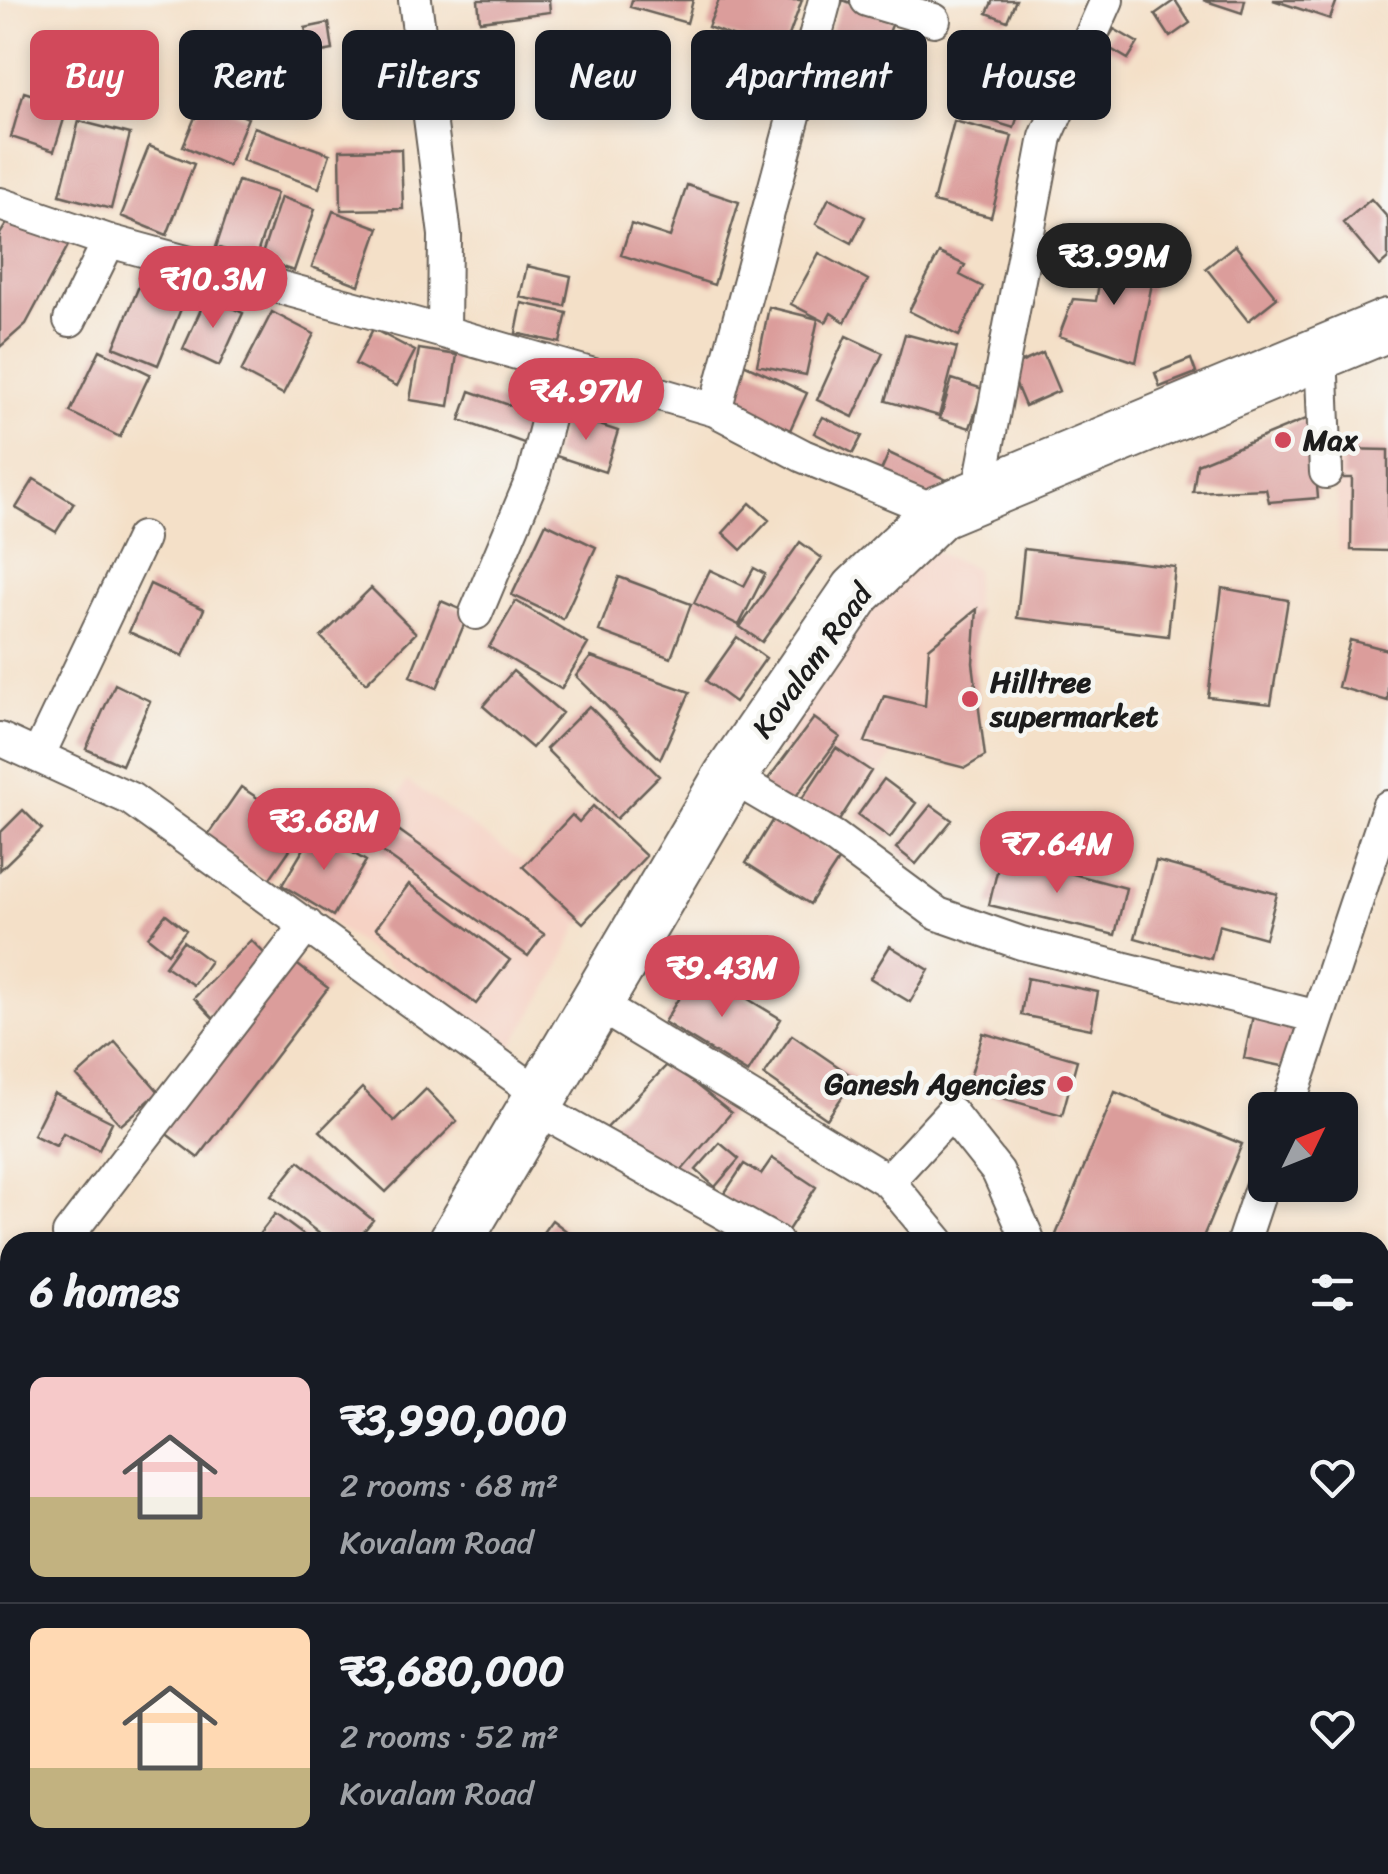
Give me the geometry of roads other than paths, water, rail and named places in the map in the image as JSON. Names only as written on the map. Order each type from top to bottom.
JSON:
[{"type":"main road","name":"Kovalam Road","points":[[461,1232],[730,776],[857,590],[958,503],[1388,324]]},
{"type":"street","points":[[414,0],[445,235],[444,332]]},
{"type":"street","points":[[715,410],[825,0]]},
{"type":"street","points":[[867,0],[934,20]]},
{"type":"street","points":[[0,204],[109,241],[715,410],[803,456],[958,503],[1046,137],[1107,0]]},
{"type":"street","points":[[70,320],[109,241]]},
{"type":"street","points":[[1320,352],[1326,472]]},
{"type":"street","points":[[476,613],[532,478],[550,411],[546,360]]},
{"type":"street","points":[[38,756],[142,538]]},
{"type":"street","points":[[0,739],[130,799],[308,925],[538,1102],[759,1232]]},
{"type":"street","points":[[730,776],[834,836],[938,914],[1020,943],[1318,1016]]},
{"type":"street","points":[[1293,1092],[1388,807]]},
{"type":"street","points":[[71,1232],[308,925]]},
{"type":"street","points":[[597,1004],[888,1181],[931,1232]]},
{"type":"street","points":[[888,1181],[951,1113],[998,1172],[1025,1232]]},
{"type":"street","points":[[1246,1232],[1256,1202]]},
{"type":"place","name":"Max","points":[[1283,440]]},
{"type":"place","name":"Hilltree supermarket","points":[[970,699]]},
{"type":"place","name":"Ganesh Agencies","points":[[1065,1084]]}]
